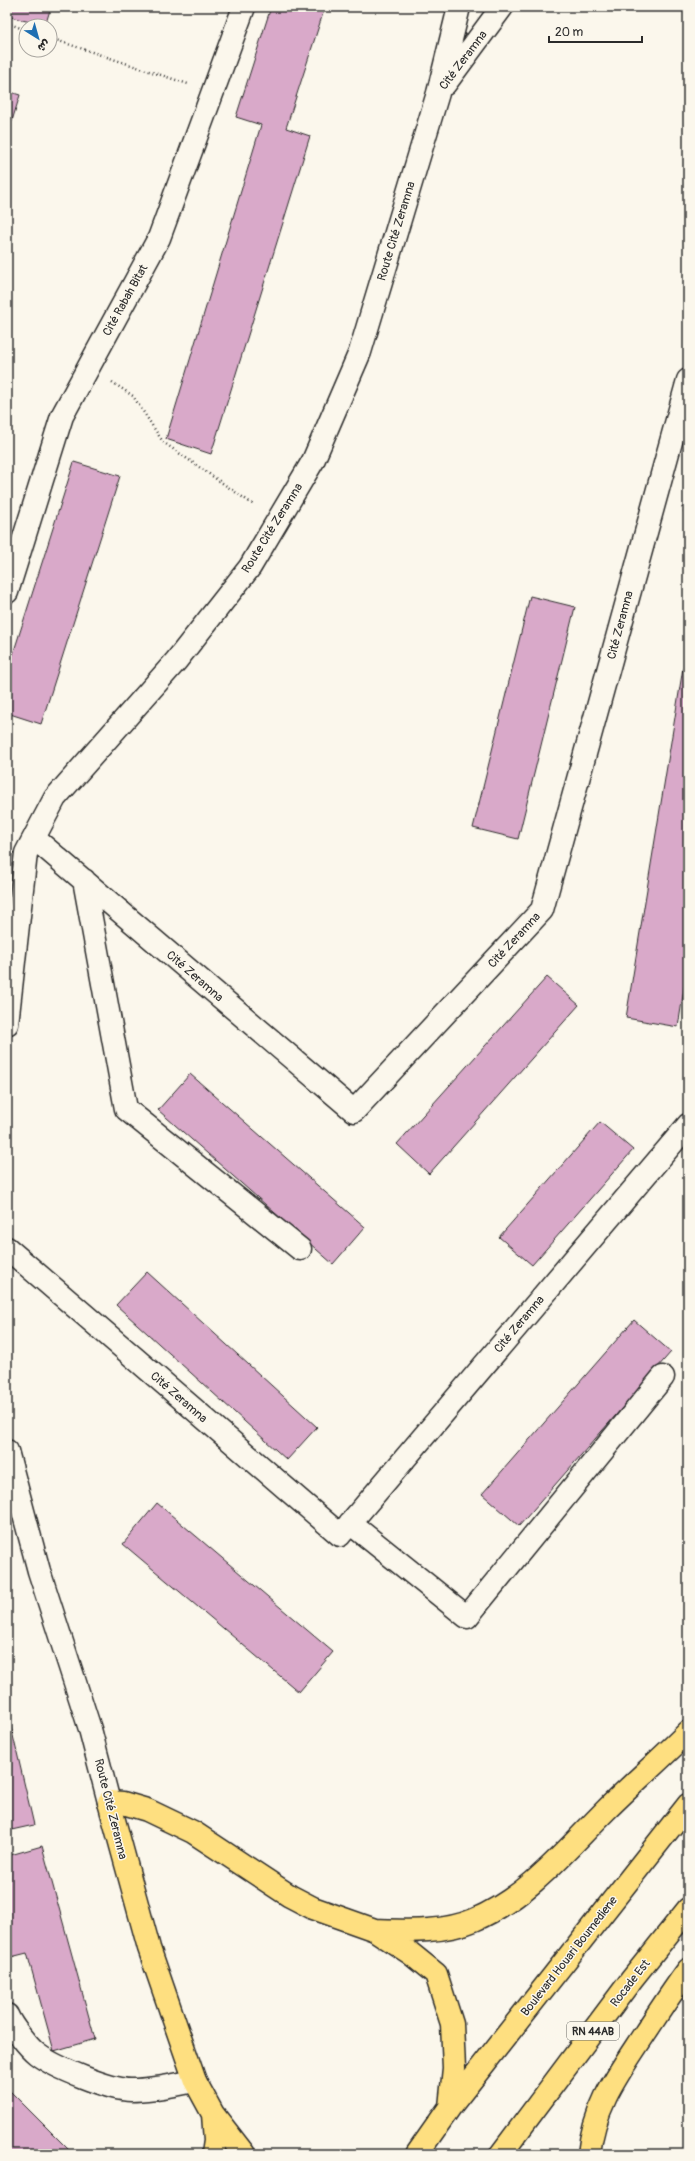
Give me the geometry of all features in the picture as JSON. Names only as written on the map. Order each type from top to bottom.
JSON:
[{"type":"main road","points":[[375,1930],[422,1932],[452,1926],[474,1920],[510,1901],[538,1879],[607,1809],[688,1732]]},
{"type":"main road","points":[[109,1802],[123,1803],[158,1814],[208,1841],[263,1880],[290,1896],[313,1908],[375,1930],[410,1953],[436,1974],[452,2024],[454,2068],[450,2107],[417,2154]]},
{"type":"main road","name":"Route Cité Zeramna","points":[[109,1802],[148,1948],[195,2081],[213,2114],[244,2154]]},
{"type":"main road","name":"Boulevard Houari Boumediene","points":[[450,2107],[688,1805]]},
{"type":"main road","name":"Rocade Est","points":[[501,2154],[632,1979],[688,1909]]},
{"type":"main road","points":[[589,2154],[592,2132],[599,2108],[611,2085],[688,1970]]},
{"type":"main road","points":[[213,2114],[215,2141],[213,2154]]},
{"type":"main road","points":[[408,2154],[432,2131]]},
{"type":"street","name":"Cité Rabah Bitat","points":[[7,592],[62,416],[159,238],[244,7]]},
{"type":"street","name":"Route Cité Zeramna","points":[[7,1024],[26,853],[55,798],[176,661],[250,567],[313,461],[360,352],[438,93],[459,7]]},
{"type":"street","name":"Cité Zeramna","points":[[438,93],[502,7]]},
{"type":"street","name":"Cité Zeramna","points":[[34,838],[354,1111],[542,910],[688,380]]},
{"type":"street","points":[[84,880],[126,1109],[300,1249]]},
{"type":"street","name":"Cité Zeramna","points":[[7,1248],[340,1535],[688,1125]]},
{"type":"street","points":[[350,1523],[467,1617],[663,1377]]},
{"type":"street","name":"Route Cité Zeramna","points":[[7,1451],[39,1571],[90,1729],[109,1802]]},
{"type":"street","points":[[7,2015],[36,2054],[81,2076],[103,2084],[130,2090],[164,2088],[195,2081]]},
{"type":"path","points":[[7,23],[18,27]]},
{"type":"path","points":[[58,41],[196,87]]},
{"type":"path","points":[[111,380],[133,396],[163,442],[257,506]]},
{"type":"building","points":[[7,7],[51,7],[48,18],[18,19],[7,16]]},
{"type":"building","points":[[271,7],[325,7],[286,128],[310,136],[211,454],[166,439],[261,125],[236,117]]},
{"type":"building","points":[[7,91],[20,95],[7,137]]},
{"type":"building","points":[[74,462],[120,476],[41,724],[7,713],[7,673]]},
{"type":"building","points":[[530,596],[575,607],[518,839],[473,828]]},
{"type":"building","points":[[683,668],[688,669],[688,963],[678,1027],[626,1018]]},
{"type":"building","points":[[547,977],[579,1005],[429,1174],[397,1144]]},
{"type":"building","points":[[190,1074],[365,1227],[333,1264],[158,1110]]},
{"type":"building","points":[[600,1122],[633,1150],[532,1265],[499,1237]]},
{"type":"building","points":[[147,1272],[317,1427],[287,1460],[116,1305]]},
{"type":"building","points":[[634,1320],[671,1352],[519,1526],[482,1494]]},
{"type":"building","points":[[157,1503],[333,1652],[299,1692],[123,1544]]},
{"type":"building","points":[[7,1710],[34,1825],[7,1831]]},
{"type":"building","points":[[42,1846],[95,2039],[54,2051],[27,1953],[7,1958],[7,1856]]},
{"type":"building","points":[[7,2088],[73,2154],[7,2154]]}]
